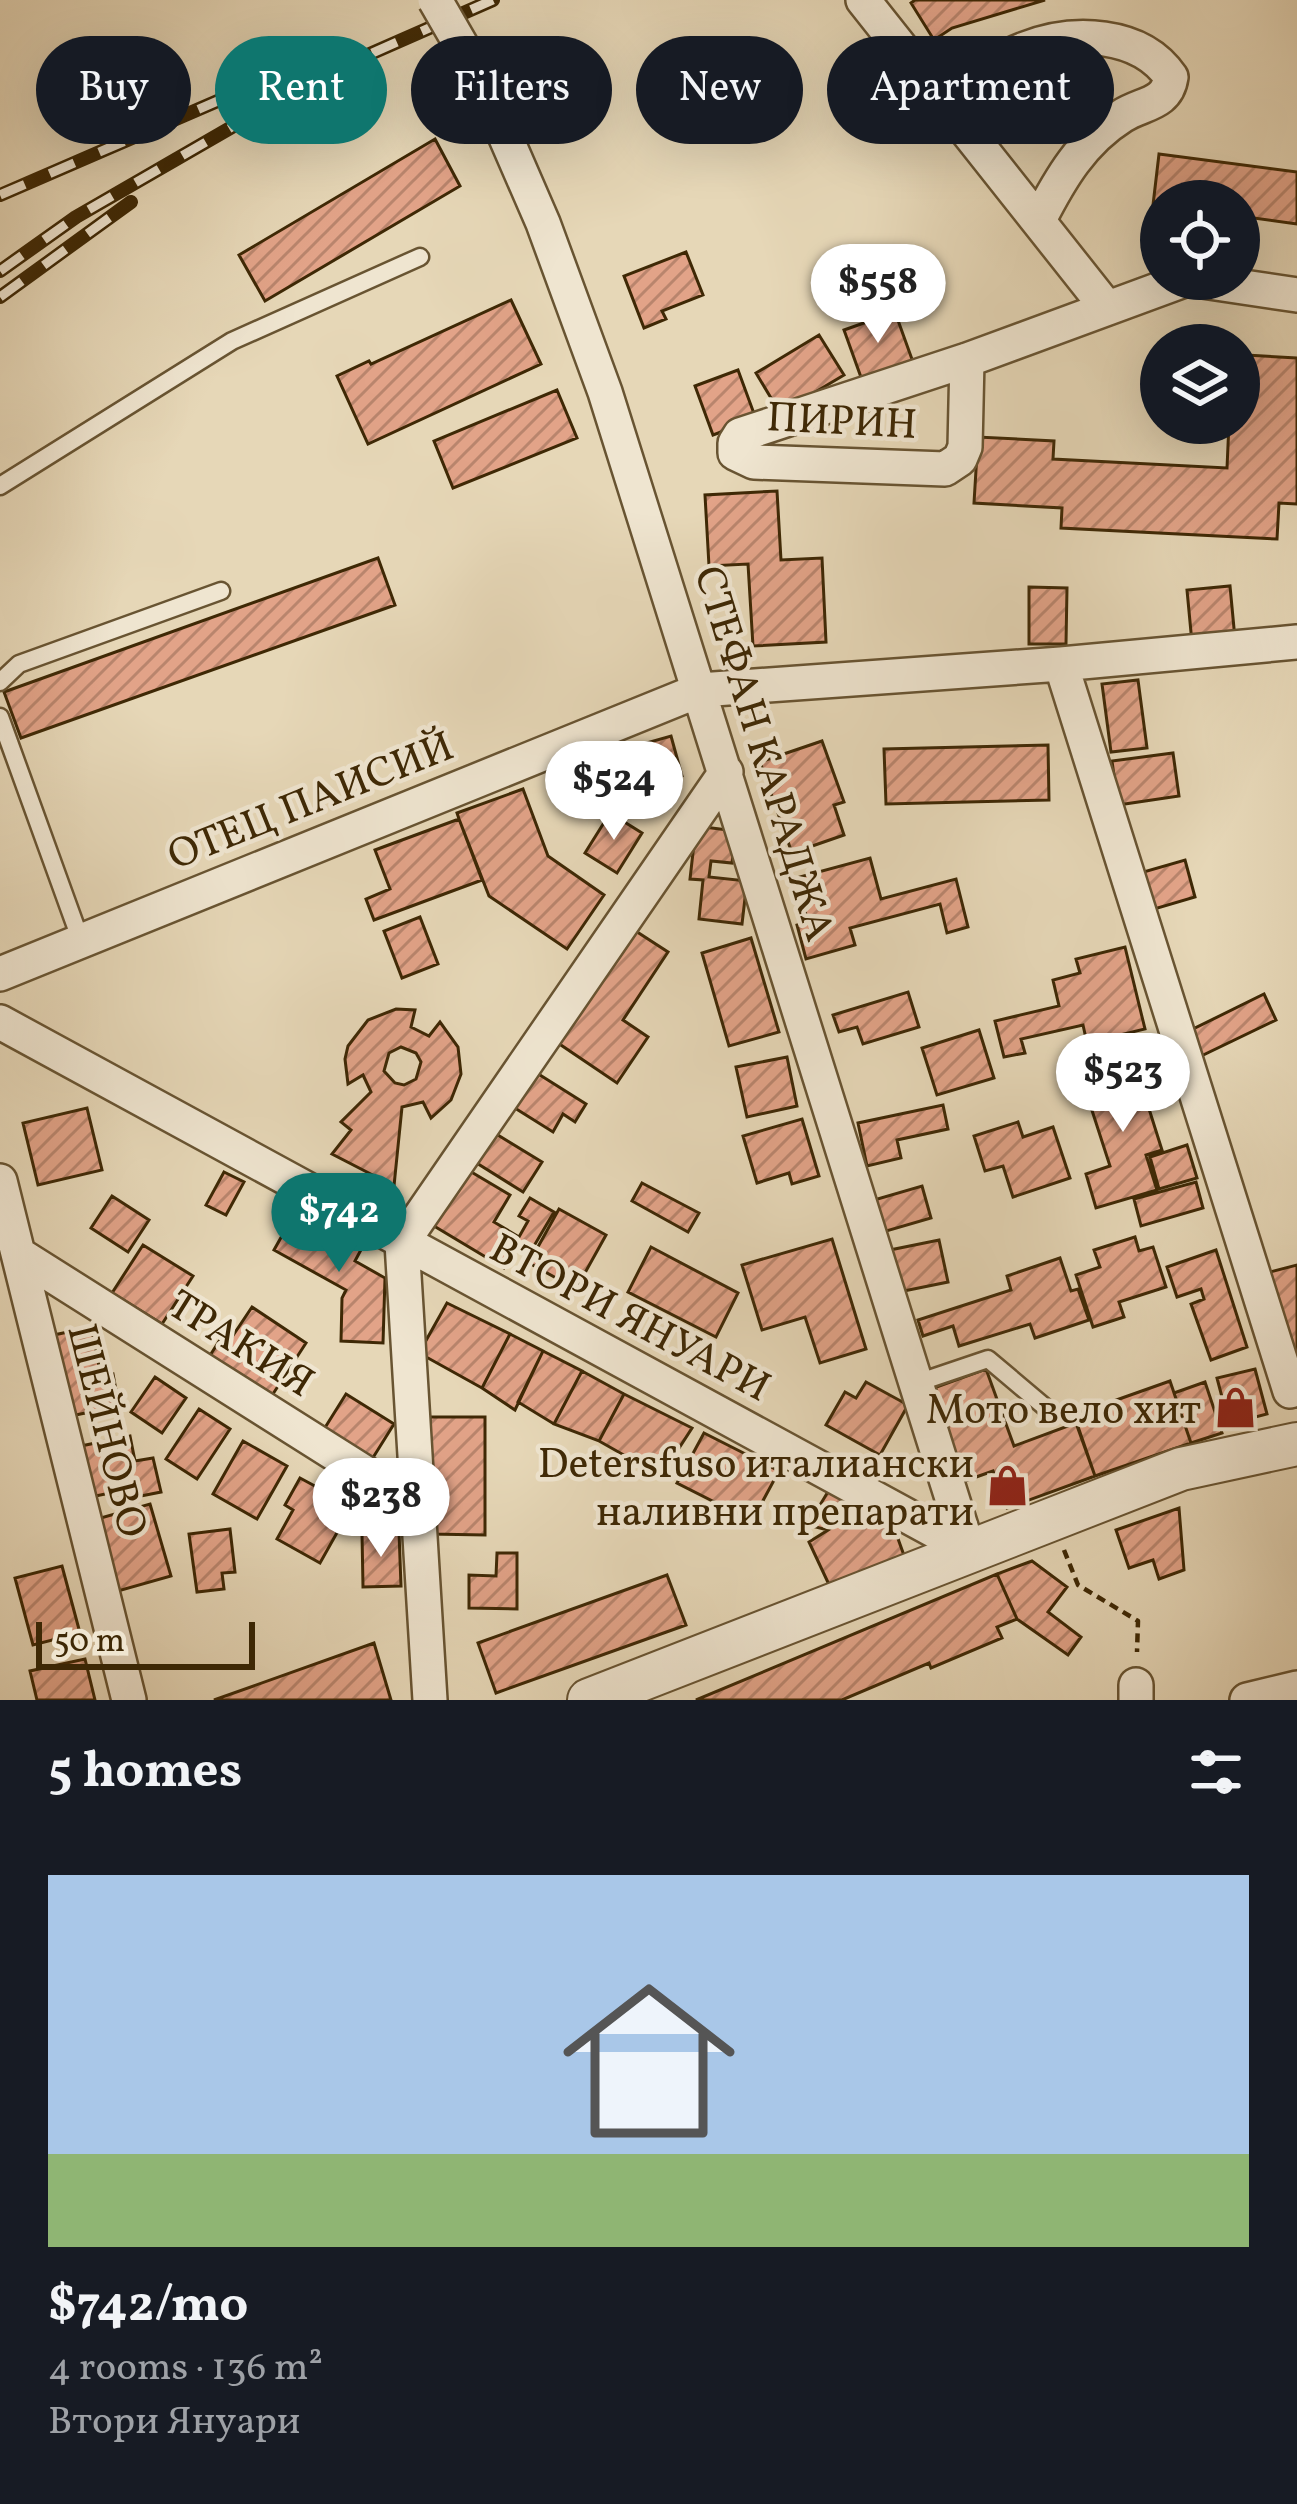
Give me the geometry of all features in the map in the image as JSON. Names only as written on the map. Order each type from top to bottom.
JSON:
[{"type":"street","name":"СТЕФАН КАРАДЖА","points":[[435,0],[480,79],[524,174],[598,373],[968,1549]]},
{"type":"street","points":[[863,0],[893,36]]},
{"type":"street","points":[[1114,42],[1146,51],[1171,77],[1169,89],[1156,102],[1114,122]]},
{"type":"street","points":[[980,144],[1107,308]]},
{"type":"street","points":[[1039,220],[1064,173],[1087,144]]},
{"type":"street","name":"ПИРИН","points":[[1260,290],[1297,296]]},
{"type":"street","name":"ПИРИН","points":[[968,360],[965,447],[960,459],[946,469],[754,462],[736,453],[740,435],[968,360],[1140,296]]},
{"type":"street","name":"ОТЕЦ ПАИСИЙ","points":[[0,974],[700,690],[1297,642]]},
{"type":"street","points":[[1060,664],[1290,1391]]},
{"type":"street","points":[[430,1700],[402,1243],[725,772]]},
{"type":"street","name":"ВТОРИ ЯНУАРИ","points":[[0,1022],[968,1549]]},
{"type":"street","name":"ШЕЙНОВО","points":[[0,1181],[129,1700]]},
{"type":"street","name":"ТРАКИЯ","points":[[20,1256],[416,1505]]},
{"type":"street","points":[[590,1700],[1181,1469],[1297,1444]]},
{"type":"street","points":[[1247,1700],[1297,1688]]},
{"type":"lane","points":[[0,486],[232,341],[420,257]]},
{"type":"lane","points":[[0,682],[19,664],[221,592]]},
{"type":"lane","points":[[0,717],[81,941]]},
{"type":"lane","points":[[917,1383],[988,1359],[1052,1413]]},
{"type":"path","points":[[1078,1585],[1138,1621],[1136,1683]]},
{"type":"building","points":[[1045,0],[952,28],[940,36],[932,36],[911,3]]},
{"type":"building","points":[[427,144],[438,144],[460,186],[265,301],[239,255]]},
{"type":"building","points":[[1159,154],[1297,172],[1297,224],[1260,219],[1260,180],[1156,180]]},
{"type":"building","points":[[686,252],[703,295],[662,311],[666,319],[644,328],[624,276]]},
{"type":"building","points":[[511,300],[541,364],[368,444],[337,376]]},
{"type":"building","points":[[895,312],[913,362],[862,380],[844,330]]},
{"type":"building","points":[[819,335],[844,375],[780,413],[756,373]]},
{"type":"building","points":[[1260,356],[1297,358],[1297,504],[1279,503],[1277,539],[1061,528],[1062,508],[974,503],[978,437],[1054,441],[1053,459],[1227,468],[1228,444],[1260,444]]},
{"type":"building","points":[[738,370],[756,419],[713,435],[695,386]]},
{"type":"building","points":[[557,390],[577,438],[453,488],[434,441]]},
{"type":"building","points":[[777,491],[781,560],[822,558],[826,642],[753,646],[748,564],[709,566],[705,495]]},
{"type":"building","points":[[378,558],[395,605],[21,738],[4,692]]},
{"type":"building","points":[[1230,586],[1235,639],[1192,643],[1187,590]]},
{"type":"building","points":[[1029,587],[1067,588],[1066,644],[1029,644]]},
{"type":"building","points":[[1138,680],[1147,748],[1111,752],[1102,684]]},
{"type":"building","points":[[671,736],[682,776],[590,801],[579,762]]},
{"type":"building","points":[[822,741],[844,802],[834,805],[844,835],[792,853],[760,762]]},
{"type":"building","points":[[1048,745],[1049,800],[886,804],[884,749]]},
{"type":"building","points":[[1173,753],[1179,796],[1118,805],[1112,761]]},
{"type":"building","points":[[523,789],[548,856],[604,895],[567,949],[489,896],[457,813]]},
{"type":"building","points":[[610,813],[642,833],[617,873],[585,853]]},
{"type":"building","points":[[459,819],[482,880],[374,920],[366,899],[390,889],[375,850]]},
{"type":"building","points":[[696,826],[736,831],[732,863],[711,861],[709,877],[747,881],[742,924],[699,919],[703,880],[690,879]]},
{"type":"building","points":[[870,858],[881,899],[956,879],[968,927],[947,933],[940,904],[850,928],[855,945],[806,959],[797,925],[808,922],[796,878]]},
{"type":"building","points":[[1185,860],[1195,897],[1151,910],[1140,873]]},
{"type":"building","points":[[420,917],[438,964],[402,978],[384,931]]},
{"type":"building","points":[[631,928],[668,952],[623,1020],[648,1037],[617,1083],[555,1041]]},
{"type":"building","points":[[751,938],[779,1032],[729,1046],[702,953]]},
{"type":"building","points":[[1125,947],[1145,1029],[1087,1043],[1083,1025],[1021,1039],[1025,1053],[1004,1057],[995,1021],[1059,1006],[1053,980],[1080,973],[1076,959]]},
{"type":"building","points":[[908,992],[919,1027],[863,1044],[857,1027],[839,1032],[833,1015]]},
{"type":"building","points":[[1264,994],[1276,1020],[1199,1057],[1187,1032]]},
{"type":"building","points":[[396,1009],[415,1010],[411,1027],[429,1036],[440,1022],[458,1047],[461,1074],[451,1100],[431,1118],[423,1102],[402,1107],[394,1186],[332,1154],[351,1130],[341,1122],[371,1092],[363,1075],[348,1084],[345,1059],[348,1046],[368,1020]],"holes":[[[401,1047],[416,1053],[421,1062],[416,1079],[404,1085],[395,1083],[384,1071],[389,1053]]]},
{"type":"building","points":[[979,1030],[994,1078],[937,1095],[922,1048]]},
{"type":"building","points":[[1132,1055],[1162,1150],[1146,1155],[1157,1190],[1096,1208],[1086,1174],[1110,1166],[1087,1095],[1107,1089],[1100,1064]]},
{"type":"building","points":[[787,1057],[797,1106],[747,1117],[736,1067]]},
{"type":"building","points":[[532,1070],[586,1104],[575,1122],[563,1114],[553,1132],[510,1105]]},
{"type":"building","points":[[943,1105],[948,1129],[897,1140],[901,1158],[867,1166],[858,1123]]},
{"type":"building","points":[[87,1108],[102,1170],[38,1185],[23,1123]]},
{"type":"building","points":[[802,1119],[819,1176],[792,1184],[789,1173],[757,1183],[743,1136]]},
{"type":"building","points":[[1018,1122],[1023,1137],[1053,1127],[1070,1178],[1013,1197],[1003,1166],[985,1171],[974,1136]]},
{"type":"building","points":[[493,1132],[542,1162],[523,1192],[475,1162]]},
{"type":"building","points":[[1187,1145],[1197,1178],[1159,1189],[1150,1157]]},
{"type":"building","points":[[468,1170],[510,1195],[494,1222],[519,1237],[528,1221],[519,1216],[530,1198],[554,1212],[531,1251],[519,1244],[504,1268],[434,1226]]},
{"type":"building","points":[[224,1172],[244,1182],[226,1215],[206,1205]]},
{"type":"building","points":[[1196,1182],[1203,1208],[1141,1226],[1134,1199]]},
{"type":"building","points":[[642,1183],[699,1213],[688,1232],[632,1201]]},
{"type":"building","points":[[922,1186],[931,1218],[883,1232],[874,1200]]},
{"type":"building","points":[[112,1196],[149,1220],[128,1252],[91,1228]]},
{"type":"building","points":[[297,1209],[363,1246],[355,1261],[385,1278],[383,1343],[341,1341],[346,1290],[274,1250]]},
{"type":"building","points":[[559,1209],[606,1235],[576,1289],[529,1263]]},
{"type":"building","points":[[1135,1237],[1139,1251],[1153,1247],[1166,1287],[1119,1302],[1124,1317],[1093,1327],[1076,1275],[1100,1267],[1094,1250]]},
{"type":"building","points":[[832,1239],[866,1349],[820,1363],[805,1317],[762,1330],[742,1265]]},
{"type":"building","points":[[939,1240],[948,1282],[899,1292],[890,1250]]},
{"type":"building","points":[[143,1245],[193,1276],[162,1324],[112,1293]]},
{"type":"building","points":[[651,1247],[738,1293],[716,1337],[628,1292]]},
{"type":"building","points":[[1216,1250],[1247,1347],[1211,1360],[1191,1304],[1204,1299],[1201,1289],[1177,1297],[1167,1267]]},
{"type":"building","points":[[1060,1258],[1071,1291],[1078,1289],[1089,1320],[1035,1338],[1030,1324],[959,1346],[953,1326],[923,1336],[918,1320],[1011,1290],[1007,1276]]},
{"type":"building","points":[[1297,1265],[1297,1391],[1266,1273]]},
{"type":"building","points":[[447,1303],[510,1334],[482,1388],[419,1353]]},
{"type":"building","points":[[252,1307],[306,1343],[271,1397],[209,1357],[225,1332],[232,1337]]},
{"type":"building","points":[[91,1327],[101,1376],[113,1374],[119,1406],[71,1416],[54,1335]]},
{"type":"building","points":[[510,1334],[543,1351],[515,1410],[482,1388]]},
{"type":"building","points":[[543,1351],[582,1371],[554,1424],[518,1402]]},
{"type":"building","points":[[986,1369],[1014,1446],[1076,1423],[1095,1476],[1007,1508],[993,1471],[965,1481],[931,1389]]},
{"type":"building","points":[[1255,1369],[1267,1414],[1229,1424],[1217,1378]]},
{"type":"building","points":[[582,1371],[624,1394],[599,1441],[554,1424]]},
{"type":"building","points":[[155,1377],[186,1398],[162,1433],[131,1412]]},
{"type":"building","points":[[1170,1381],[1191,1443],[1095,1476],[1074,1415]]},
{"type":"building","points":[[866,1382],[908,1405],[880,1455],[826,1425],[845,1392],[856,1398]]},
{"type":"building","points":[[1205,1382],[1222,1433],[1191,1443],[1174,1393]]},
{"type":"building","points":[[346,1394],[394,1424],[369,1464],[321,1434]]},
{"type":"building","points":[[624,1394],[692,1428],[661,1476],[599,1441]]},
{"type":"building","points":[[199,1409],[230,1429],[197,1479],[166,1459]]},
{"type":"building","points":[[430,1417],[485,1417],[485,1535],[430,1534]]},
{"type":"building","points":[[704,1433],[779,1471],[752,1521],[677,1483]]},
{"type":"building","points":[[130,1436],[135,1461],[153,1458],[161,1492],[141,1496],[139,1487],[86,1498],[76,1447]]},
{"type":"building","points":[[243,1441],[287,1466],[257,1519],[213,1494]]},
{"type":"building","points":[[300,1478],[352,1506],[320,1563],[277,1539],[293,1510],[285,1505]]},
{"type":"building","points":[[832,1485],[892,1522],[906,1561],[832,1591],[809,1542],[828,1530],[808,1525]]},
{"type":"building","points":[[150,1504],[171,1576],[111,1593],[90,1521]]},
{"type":"building","points":[[1179,1508],[1184,1570],[1159,1579],[1153,1560],[1129,1568],[1116,1530]]},
{"type":"building","points":[[230,1529],[235,1572],[222,1573],[224,1589],[197,1592],[189,1534]]},
{"type":"building","points":[[399,1532],[401,1586],[363,1587],[362,1533]]},
{"type":"building","points":[[497,1553],[517,1553],[517,1609],[469,1608],[469,1575],[496,1576]]},
{"type":"building","points":[[1032,1561],[1067,1587],[1048,1612],[1081,1637],[1068,1655],[1017,1619],[997,1574]]},
{"type":"building","points":[[62,1566],[80,1633],[33,1645],[15,1578]]},
{"type":"building","points":[[997,1574],[1017,1619],[997,1627],[1002,1638],[931,1668],[929,1663],[842,1700],[696,1700]]},
{"type":"building","points":[[667,1575],[686,1625],[496,1693],[478,1643]]},
{"type":"building","points":[[374,1643],[391,1700],[214,1700]]},
{"type":"building","points":[[85,1659],[95,1700],[37,1700],[30,1671]]},
{"type":"railway","points":[[0,271],[76,217],[322,75],[493,0]]},
{"type":"railway","points":[[0,195],[215,102]]},
{"type":"railway","points":[[0,297],[131,202]]},
{"type":"place","name":"Мото вело хит","points":[[1235,1408]]},
{"type":"place","name":"Detersfuso италиански наливни препарати","points":[[1008,1486]]}]
